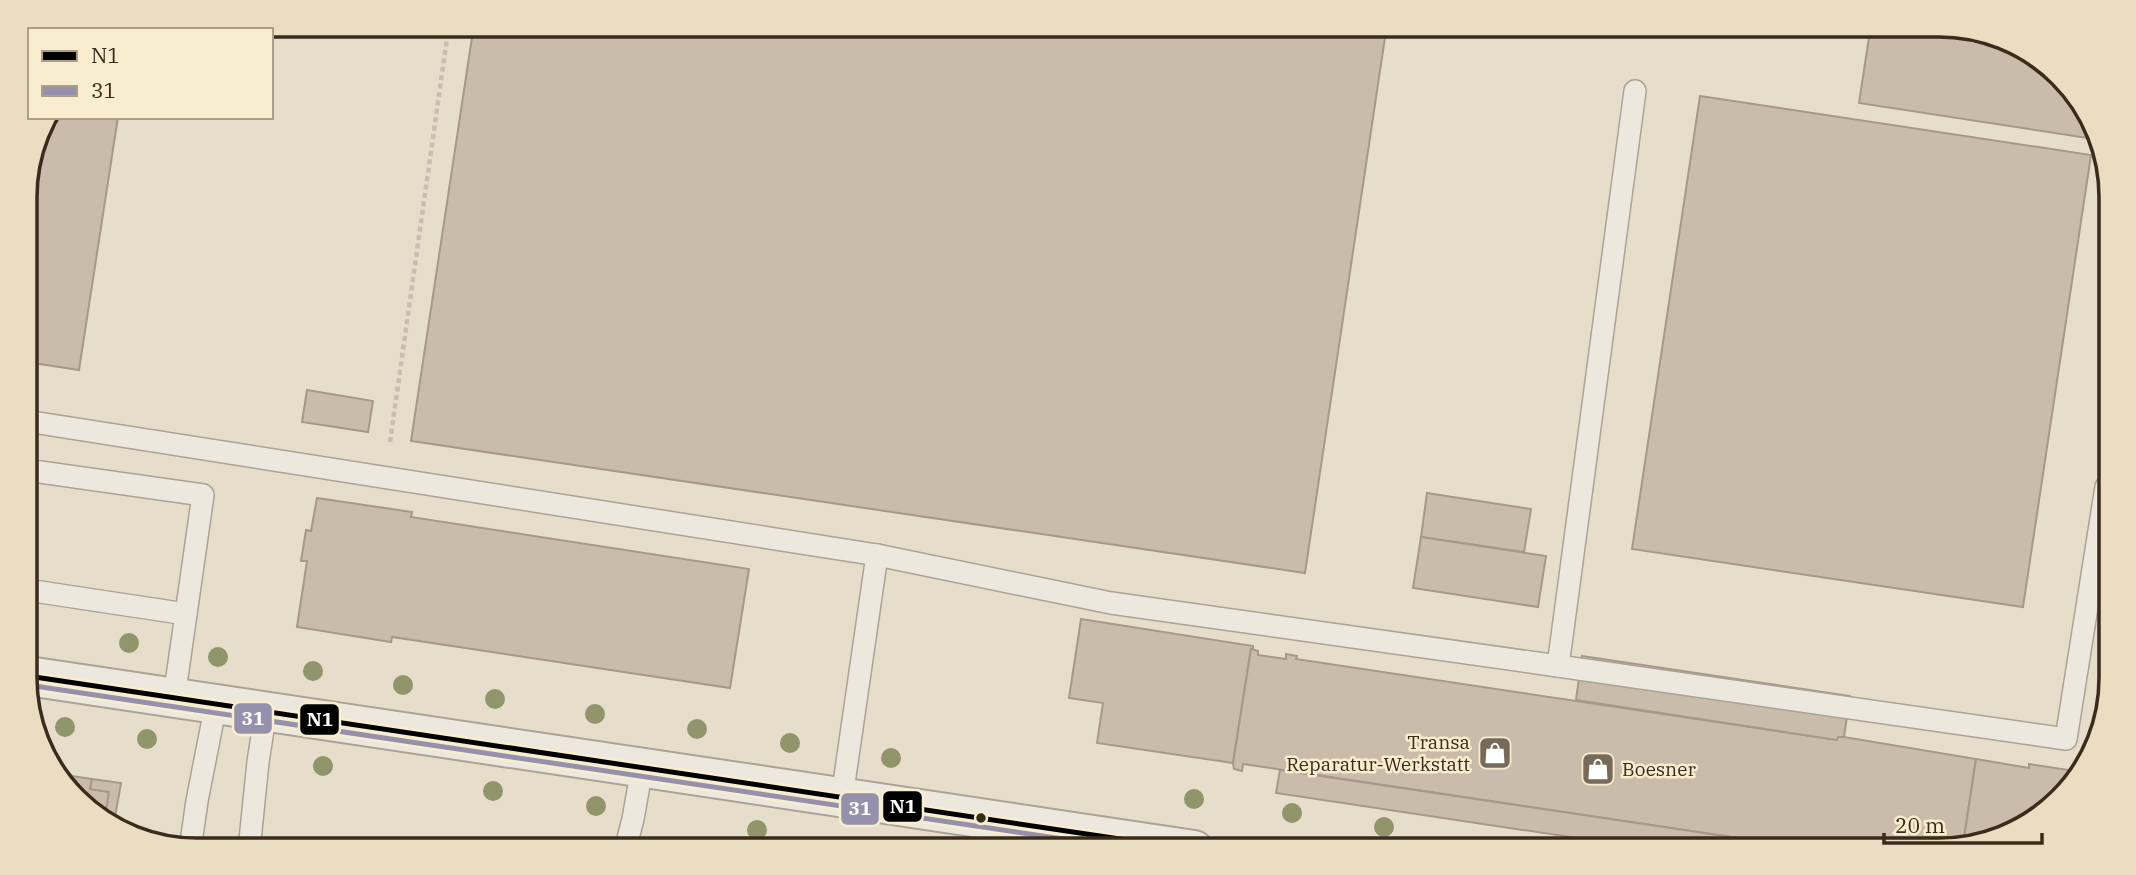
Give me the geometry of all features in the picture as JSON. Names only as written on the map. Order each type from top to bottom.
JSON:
[{"type":"street","points":[[37,677],[1114,838]]},
{"type":"lane","points":[[1558,666],[1635,91]]},
{"type":"lane","points":[[37,423],[877,555],[1111,603],[2066,739],[2099,531]]},
{"type":"lane","points":[[37,472],[203,495],[174,698]]},
{"type":"lane","points":[[842,797],[877,555]]},
{"type":"lane","points":[[37,592],[186,614]]},
{"type":"lane","points":[[192,838],[216,704]]},
{"type":"lane","points":[[250,838],[266,711]]},
{"type":"lane","points":[[628,838],[642,768]]},
{"type":"path","points":[[385,477],[447,37]]},
{"type":"building","points":[[472,37],[1385,37],[1305,573],[411,441]]},
{"type":"building","points":[[1869,37],[1960,38],[2010,53],[2045,77],[2072,108],[2088,138],[1859,103]]},
{"type":"building","points":[[1700,96],[2091,155],[2023,607],[1632,549]]},
{"type":"building","points":[[57,119],[118,119],[79,370],[37,364],[37,187],[40,166]]},
{"type":"building","points":[[307,390],[373,401],[368,432],[302,422]]},
{"type":"building","points":[[1427,493],[1531,509],[1524,552],[1421,537]]},
{"type":"building","points":[[317,498],[412,512],[411,517],[749,569],[730,688],[392,637],[391,642],[297,627],[307,561],[301,561],[306,530],[311,531]]},
{"type":"building","points":[[1421,537],[1546,556],[1538,607],[1413,588]]},
{"type":"building","points":[[1081,619],[1253,646],[1233,763],[1097,743],[1103,703],[1069,698]]},
{"type":"building","points":[[1251,649],[1258,651],[1258,655],[1286,659],[1286,654],[1297,656],[1296,659],[1837,740],[1838,737],[1844,737],[1976,759],[1964,836],[1949,838],[1738,838],[1243,764],[1242,771],[1234,769]]},
{"type":"building","points":[[1582,656],[1850,696],[1844,737],[1838,737],[1837,740],[1576,700]]},
{"type":"building","points":[[1976,759],[2029,768],[2029,764],[2070,770],[2037,805],[2019,817],[2000,826],[1964,836]]},
{"type":"building","points":[[1280,770],[1737,838],[1577,838],[1276,793]]},
{"type":"building","points":[[71,776],[92,779],[90,789],[109,792],[106,810]]},
{"type":"building","points":[[92,779],[121,783],[115,815],[106,810],[109,792],[90,789]]},
{"type":"transit line","name":"N1","points":[[37,677],[1114,838]]},
{"type":"transit line","name":"31","points":[[37,686],[1056,838]]},
{"type":"place","name":"Transa Reparatur-Werkstatt","points":[[1495,753]]},
{"type":"place","name":"Boesner","points":[[1598,769]]}]
